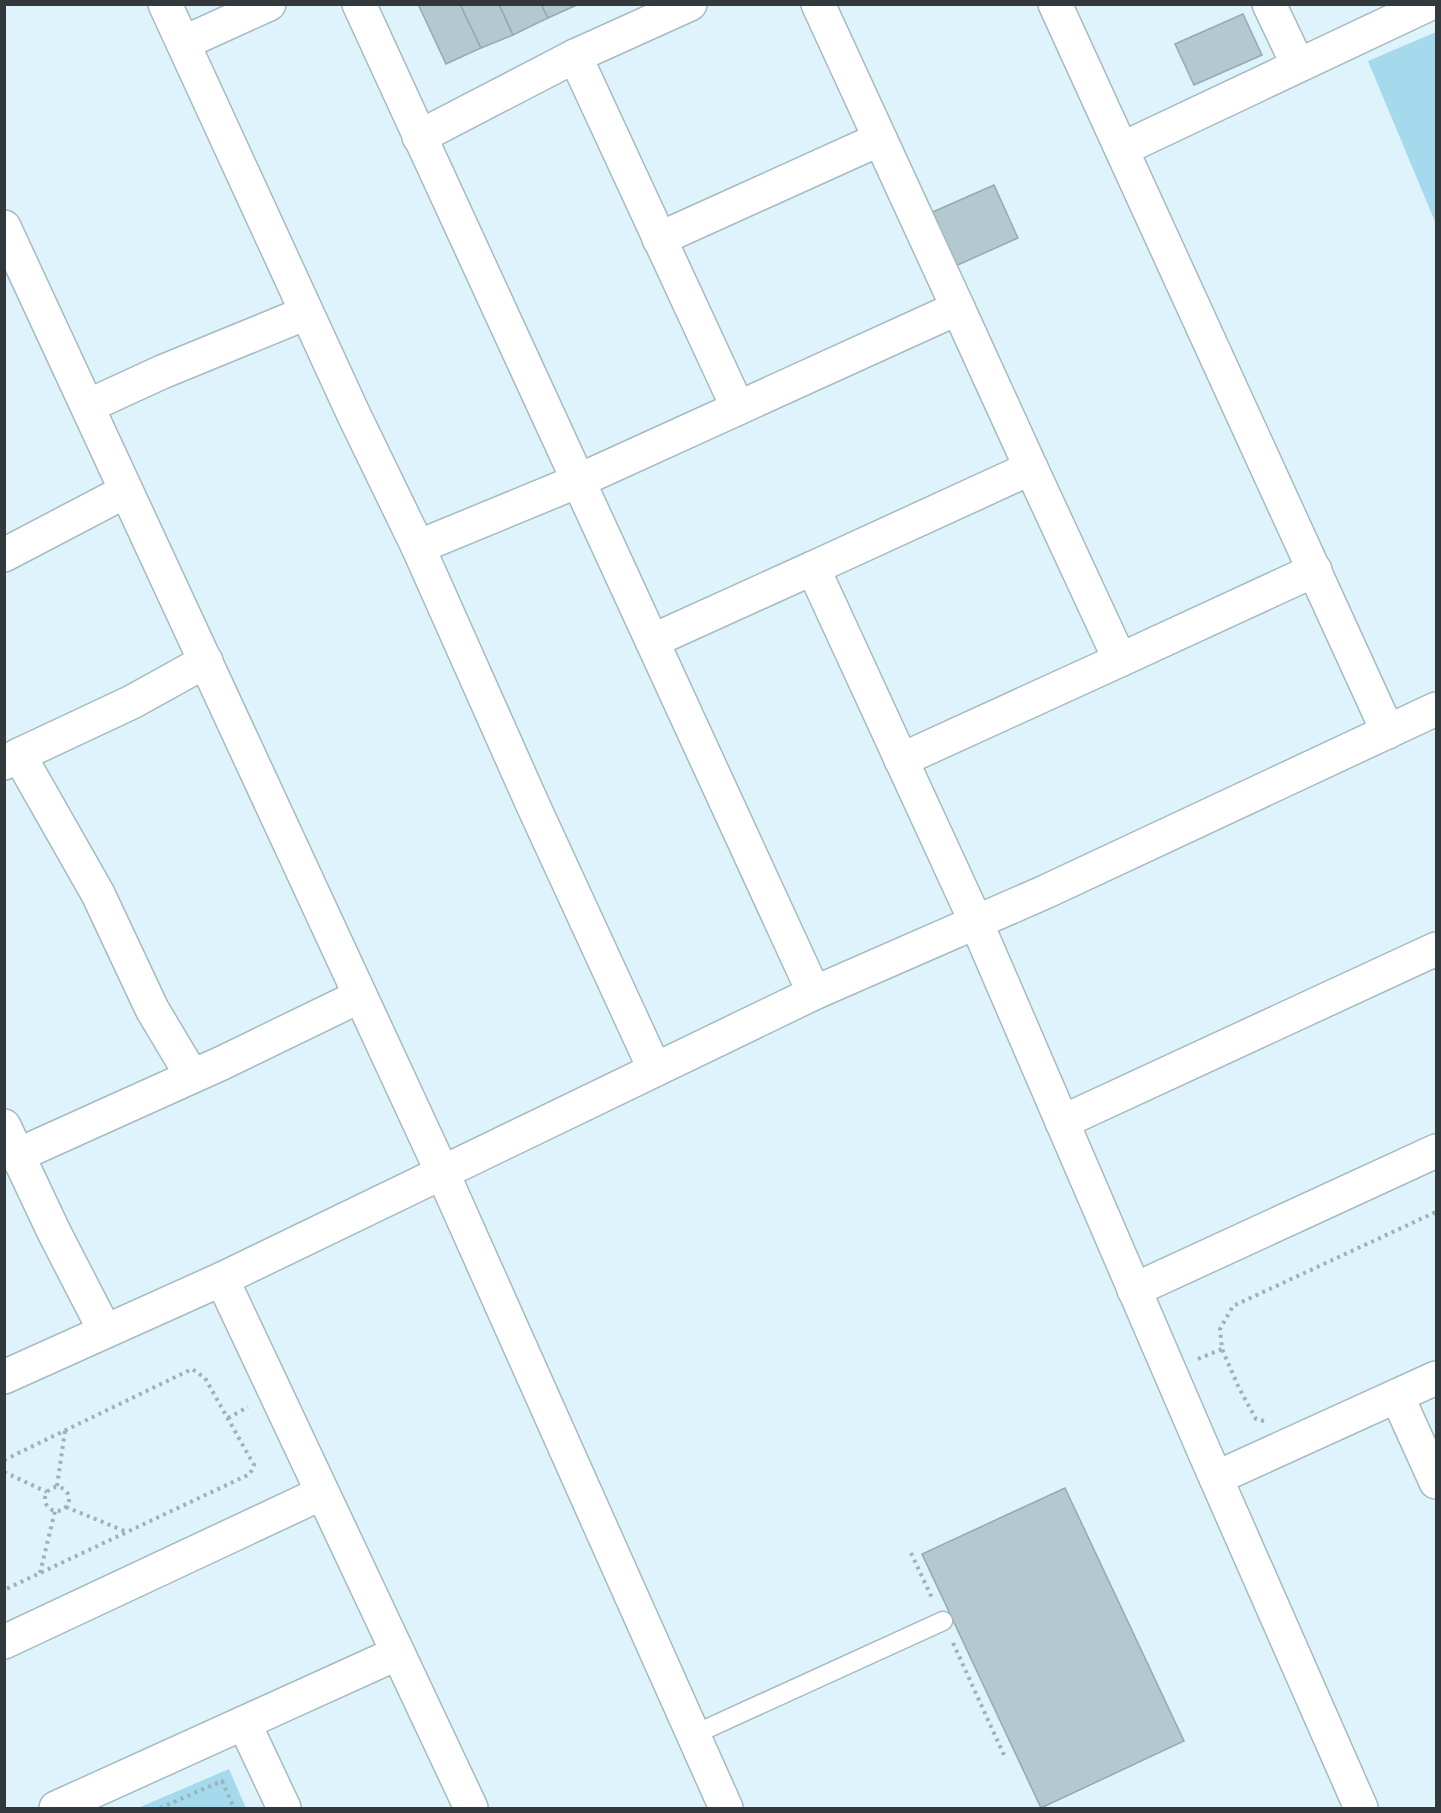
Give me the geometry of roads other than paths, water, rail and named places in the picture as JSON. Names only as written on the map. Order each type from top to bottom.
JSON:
[{"type":"street","points":[[165,4],[306,313],[418,547],[532,803],[655,1070]]},
{"type":"street","points":[[183,43],[268,4]]},
{"type":"street","points":[[359,4],[814,993]]},
{"type":"street","points":[[419,137],[575,56],[690,4]]},
{"type":"street","points":[[818,4],[1120,660]]},
{"type":"street","points":[[1055,4],[1389,732]]},
{"type":"street","points":[[1269,4],[1298,65]]},
{"type":"street","points":[[1122,149],[1429,4]]},
{"type":"street","points":[[575,56],[738,408]]},
{"type":"street","points":[[660,239],[880,139]]},
{"type":"street","points":[[4,227],[443,1174],[726,1809]]},
{"type":"street","points":[[418,547],[578,481],[958,308]]},
{"type":"street","points":[[88,406],[285,319],[306,313]]},
{"type":"street","points":[[652,641],[1031,468]]},
{"type":"street","points":[[4,555],[126,490]]},
{"type":"street","points":[[813,568],[976,922],[1361,1809]]},
{"type":"street","points":[[901,760],[1315,570]]},
{"type":"street","points":[[192,1076],[152,1009],[98,894],[12,759],[132,702],[206,661]]},
{"type":"street","points":[[4,1377],[222,1279],[814,993],[1045,892],[1437,709]]},
{"type":"street","points":[[1062,1122],[1437,949]]},
{"type":"street","points":[[105,1332],[54,1232],[11,1140],[192,1076],[360,996]]},
{"type":"street","points":[[1134,1290],[1437,1151]]},
{"type":"street","points":[[222,1279],[471,1809]]},
{"type":"street","points":[[1216,1478],[1437,1378]]},
{"type":"street","points":[[1396,1396],[1437,1482]]},
{"type":"street","points":[[4,1642],[322,1493]]},
{"type":"street","points":[[56,1809],[398,1653]]},
{"type":"street","points":[[244,1723],[284,1809]]},
{"type":"lane","points":[[693,1734],[943,1622]]}]
